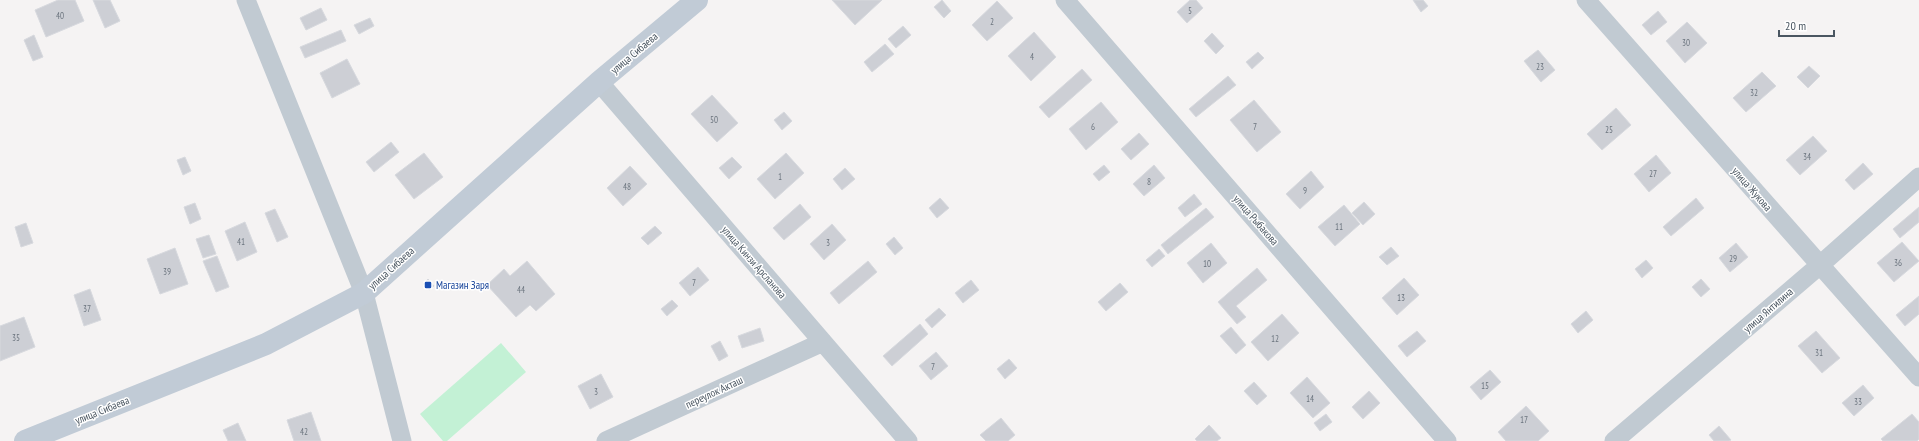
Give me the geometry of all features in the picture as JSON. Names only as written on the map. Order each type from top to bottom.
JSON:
[{"type":"main road","name":"улица Сибаева","points":[[25,441],[266,344],[364,293],[599,82],[697,0]]},
{"type":"street","points":[[246,0],[364,293],[402,441]]},
{"type":"street","name":"улица Рыбакова","points":[[1065,0],[1446,441]]},
{"type":"street","name":"улица Жукова","points":[[1586,0],[1919,377]]},
{"type":"street","name":"улица Кинзи Арсланова","points":[[599,82],[908,441]]},
{"type":"street","name":"улица Янтилина","points":[[1614,441],[1820,265],[1919,177]]},
{"type":"street","name":"переулок Акташ","points":[[606,441],[823,342]]},
{"type":"green space","points":[[501,343],[526,372],[447,441],[443,441],[420,414]]},
{"type":"building","points":[[58,0],[75,0],[84,21],[46,37],[35,10]]},
{"type":"building","points":[[93,0],[110,0],[120,21],[105,28]]},
{"type":"building","points":[[832,0],[882,0],[855,25]]},
{"type":"building","points":[[942,0],[951,11],[944,18],[934,7]]},
{"type":"building","points":[[1190,0],[1196,0],[1203,8],[1187,23],[1177,12]]},
{"type":"building","points":[[1413,0],[1423,0],[1428,6],[1421,12]]},
{"type":"building","points":[[997,1],[1013,18],[987,41],[972,25]]},
{"type":"building","points":[[321,8],[327,20],[306,30],[300,18]]},
{"type":"building","points":[[1658,11],[1667,22],[1651,35],[1642,25]]},
{"type":"building","points":[[370,18],[374,26],[359,34],[354,25]]},
{"type":"building","points":[[1687,22],[1707,43],[1685,63],[1666,41]]},
{"type":"building","points":[[903,26],[911,35],[896,48],[888,39]]},
{"type":"building","points":[[341,30],[346,41],[305,58],[300,47]]},
{"type":"building","points":[[1034,32],[1056,57],[1031,81],[1008,56]]},
{"type":"building","points":[[1212,33],[1224,46],[1216,54],[1204,41]]},
{"type":"building","points":[[34,35],[43,57],[33,61],[24,40]]},
{"type":"building","points":[[885,44],[894,54],[872,72],[864,62]]},
{"type":"building","points":[[1538,50],[1555,70],[1541,82],[1524,61]]},
{"type":"building","points":[[1258,52],[1264,58],[1252,69],[1246,62]]},
{"type":"building","points":[[347,59],[360,84],[332,98],[320,73]]},
{"type":"building","points":[[1809,66],[1820,76],[1808,88],[1797,77]]},
{"type":"building","points":[[1082,69],[1092,80],[1049,118],[1039,107]]},
{"type":"building","points":[[1762,72],[1776,86],[1746,112],[1733,98]]},
{"type":"building","points":[[1228,76],[1236,85],[1196,117],[1189,109]]},
{"type":"building","points":[[712,95],[738,123],[717,142],[691,114]]},
{"type":"building","points":[[1254,100],[1281,132],[1257,152],[1230,120]]},
{"type":"building","points":[[1101,102],[1118,122],[1086,150],[1069,129]]},
{"type":"building","points":[[1616,108],[1631,125],[1602,150],[1587,134]]},
{"type":"building","points":[[784,112],[792,121],[782,130],[774,120]]},
{"type":"building","points":[[1139,133],[1149,144],[1131,160],[1121,149]]},
{"type":"building","points":[[1813,136],[1827,151],[1800,175],[1786,160]]},
{"type":"building","points":[[391,142],[399,152],[374,172],[366,162]]},
{"type":"building","points":[[424,153],[443,177],[414,199],[395,175]]},
{"type":"building","points":[[786,153],[804,173],[775,199],[757,179]]},
{"type":"building","points":[[1656,155],[1671,173],[1649,192],[1634,174]]},
{"type":"building","points":[[185,157],[191,171],[183,175],[177,160]]},
{"type":"building","points":[[732,157],[742,167],[729,179],[719,168]]},
{"type":"building","points":[[1863,163],[1873,174],[1854,190],[1845,180]]},
{"type":"building","points":[[1104,165],[1110,172],[1099,181],[1093,174]]},
{"type":"building","points":[[1154,165],[1165,178],[1144,196],[1133,184]]},
{"type":"building","points":[[630,166],[647,184],[623,206],[607,188]]},
{"type":"building","points":[[845,168],[855,179],[842,190],[833,179]]},
{"type":"building","points":[[1311,171],[1324,187],[1300,209],[1286,194]]},
{"type":"building","points":[[1194,194],[1202,204],[1185,217],[1178,208]]},
{"type":"building","points":[[940,198],[949,208],[937,218],[929,208]]},
{"type":"building","points":[[1696,198],[1704,208],[1671,236],[1663,227]]},
{"type":"building","points":[[1364,202],[1375,214],[1363,225],[1352,213]]},
{"type":"building","points":[[195,203],[201,219],[190,224],[184,207]]},
{"type":"building","points":[[800,204],[811,217],[784,240],[773,228]]},
{"type":"building","points":[[1344,205],[1360,224],[1335,246],[1318,227]]},
{"type":"building","points":[[1919,207],[1919,222],[1900,238],[1893,229]]},
{"type":"building","points":[[1206,208],[1214,217],[1168,254],[1161,245]]},
{"type":"building","points":[[275,209],[288,237],[277,242],[265,213]]},
{"type":"building","points":[[245,222],[257,252],[237,261],[225,231]]},
{"type":"building","points":[[26,223],[33,243],[21,247],[15,227]]},
{"type":"building","points":[[832,224],[846,240],[824,260],[810,244]]},
{"type":"building","points":[[655,226],[662,233],[648,245],[641,238]]},
{"type":"building","points":[[209,235],[216,254],[203,258],[196,239]]},
{"type":"building","points":[[894,237],[903,248],[895,255],[886,244]]},
{"type":"building","points":[[1902,242],[1919,261],[1894,282],[1877,263]]},
{"type":"building","points":[[1211,243],[1227,263],[1203,283],[1187,263]]},
{"type":"building","points":[[1736,243],[1748,257],[1730,272],[1719,258]]},
{"type":"building","points":[[1391,247],[1399,256],[1387,265],[1379,257]]},
{"type":"building","points":[[175,248],[188,284],[160,294],[147,259]]},
{"type":"building","points":[[1159,249],[1165,256],[1152,267],[1146,260]]},
{"type":"building","points":[[217,256],[229,287],[216,292],[203,261]]},
{"type":"building","points":[[1646,260],[1653,268],[1642,278],[1635,269]]},
{"type":"building","points":[[527,261],[555,294],[536,311],[530,305],[516,317],[487,285],[504,269],[510,276]]},
{"type":"building","points":[[868,261],[877,272],[839,304],[830,293]]},
{"type":"building","points":[[698,267],[709,280],[690,296],[679,283]]},
{"type":"building","points":[[1257,268],[1267,280],[1236,306],[1246,317],[1237,324],[1218,302]]},
{"type":"building","points":[[1404,278],[1419,295],[1397,315],[1382,298]]},
{"type":"building","points":[[428,279],[434,286],[429,290],[423,284]]},
{"type":"building","points":[[1701,279],[1710,289],[1701,297],[1692,287]]},
{"type":"building","points":[[971,280],[979,290],[963,303],[955,293]]},
{"type":"building","points":[[1120,283],[1128,292],[1106,311],[1098,302]]},
{"type":"building","points":[[90,289],[101,320],[84,326],[74,295]]},
{"type":"building","points":[[1919,296],[1919,314],[1905,326],[1896,315]]},
{"type":"building","points":[[672,300],[678,306],[667,316],[661,309]]},
{"type":"building","points":[[939,308],[946,315],[932,328],[925,320]]},
{"type":"building","points":[[1586,311],[1593,320],[1578,333],[1571,324]]},
{"type":"building","points":[[1282,314],[1299,333],[1268,361],[1251,342]]},
{"type":"building","points":[[24,317],[35,347],[0,361],[0,326]]},
{"type":"building","points":[[920,324],[928,334],[892,366],[883,356]]},
{"type":"building","points":[[1231,327],[1246,345],[1236,354],[1220,336]]},
{"type":"building","points":[[760,328],[764,341],[742,348],[738,336]]},
{"type":"building","points":[[1417,331],[1426,341],[1407,357],[1398,346]]},
{"type":"building","points":[[1816,331],[1840,358],[1822,373],[1798,346]]},
{"type":"building","points":[[720,341],[728,356],[719,361],[711,346]]},
{"type":"building","points":[[936,352],[948,366],[931,380],[919,366]]},
{"type":"building","points":[[1009,359],[1017,368],[1005,379],[997,369]]},
{"type":"building","points":[[1490,370],[1501,382],[1481,400],[1470,387]]},
{"type":"building","points":[[601,374],[613,397],[590,409],[578,386]]},
{"type":"building","points":[[1307,377],[1330,403],[1313,418],[1290,393]]},
{"type":"building","points":[[1254,382],[1267,396],[1257,405],[1244,391]]},
{"type":"building","points":[[1863,385],[1874,398],[1854,416],[1842,403]]},
{"type":"building","points":[[1369,391],[1380,403],[1363,419],[1352,407]]},
{"type":"building","points":[[1526,406],[1549,431],[1538,441],[1506,441],[1498,432]]},
{"type":"building","points":[[311,412],[321,441],[294,441],[287,420]]},
{"type":"building","points":[[1326,414],[1332,422],[1320,431],[1314,423]]},
{"type":"building","points":[[1912,414],[1919,422],[1919,439],[1917,441],[1883,441],[1881,439]]},
{"type":"building","points":[[1001,418],[1015,435],[1008,441],[986,441],[980,435]]},
{"type":"building","points":[[238,423],[246,441],[228,441],[223,430]]},
{"type":"building","points":[[1209,425],[1221,438],[1217,441],[1197,441],[1195,439]]},
{"type":"building","points":[[1719,426],[1731,440],[1714,441],[1709,435]]},
{"type":"place","name":"Магазин Заря","points":[[428,285]]}]
